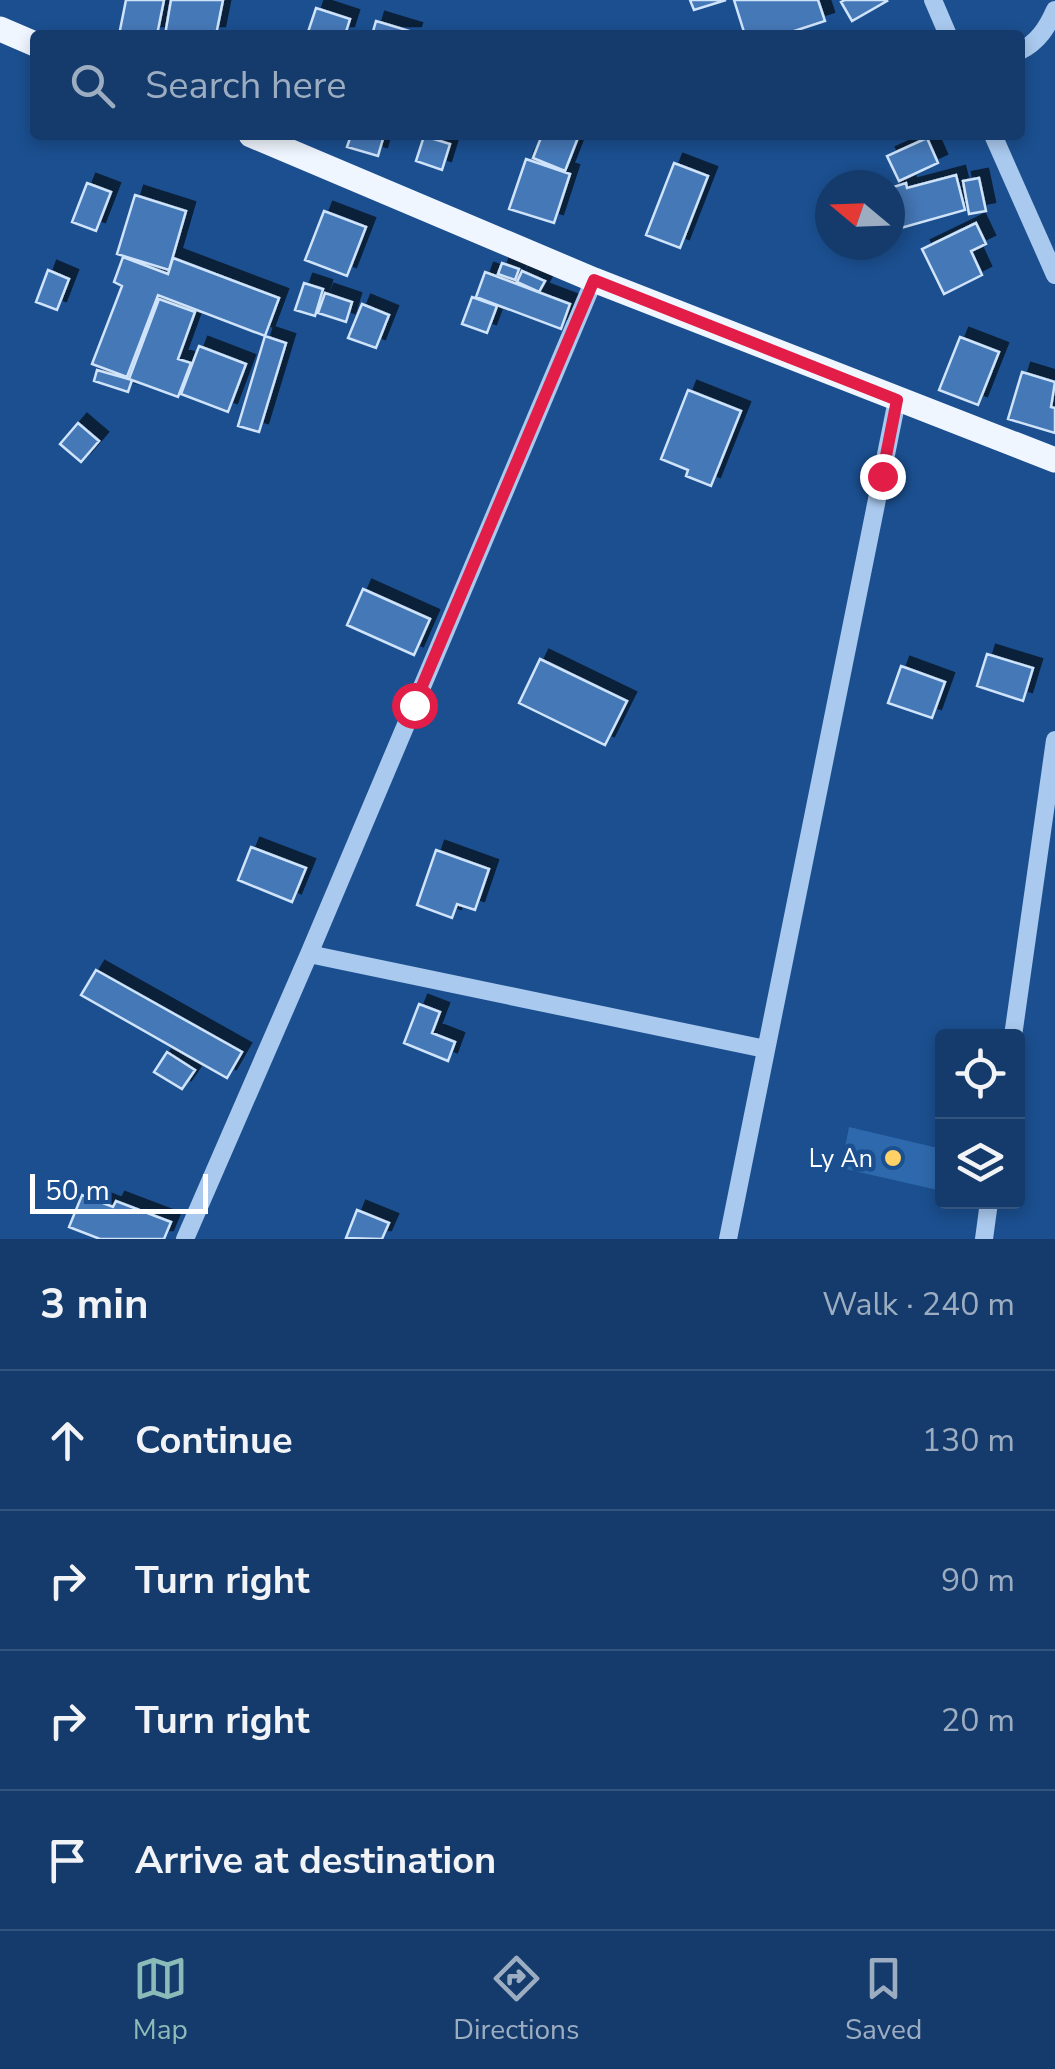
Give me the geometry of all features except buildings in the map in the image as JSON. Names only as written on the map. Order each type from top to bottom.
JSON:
[{"type":"main road","points":[[0,29],[30,42]]},
{"type":"main road","points":[[263,140],[594,280],[1055,460]]},
{"type":"street","points":[[933,0],[946,30]]},
{"type":"street","points":[[1025,48],[1046,30],[1055,10]]},
{"type":"street","points":[[995,140],[1055,274]]},
{"type":"street","points":[[185,1239],[594,280]]},
{"type":"street","points":[[728,1239],[897,400]]},
{"type":"street","points":[[1014,1029],[1055,740]]},
{"type":"street","points":[[309,954],[766,1049]]},
{"type":"street","points":[[984,1239],[988,1209]]},
{"type":"shaded area","name":"Ly An","points":[[849,1127],[935,1147],[935,1189],[841,1168]]},
{"type":"place","name":"Ly An","points":[[893,1158]]},
{"type":"route","points":[[414,705],[594,280],[897,400],[882,476]]}]
